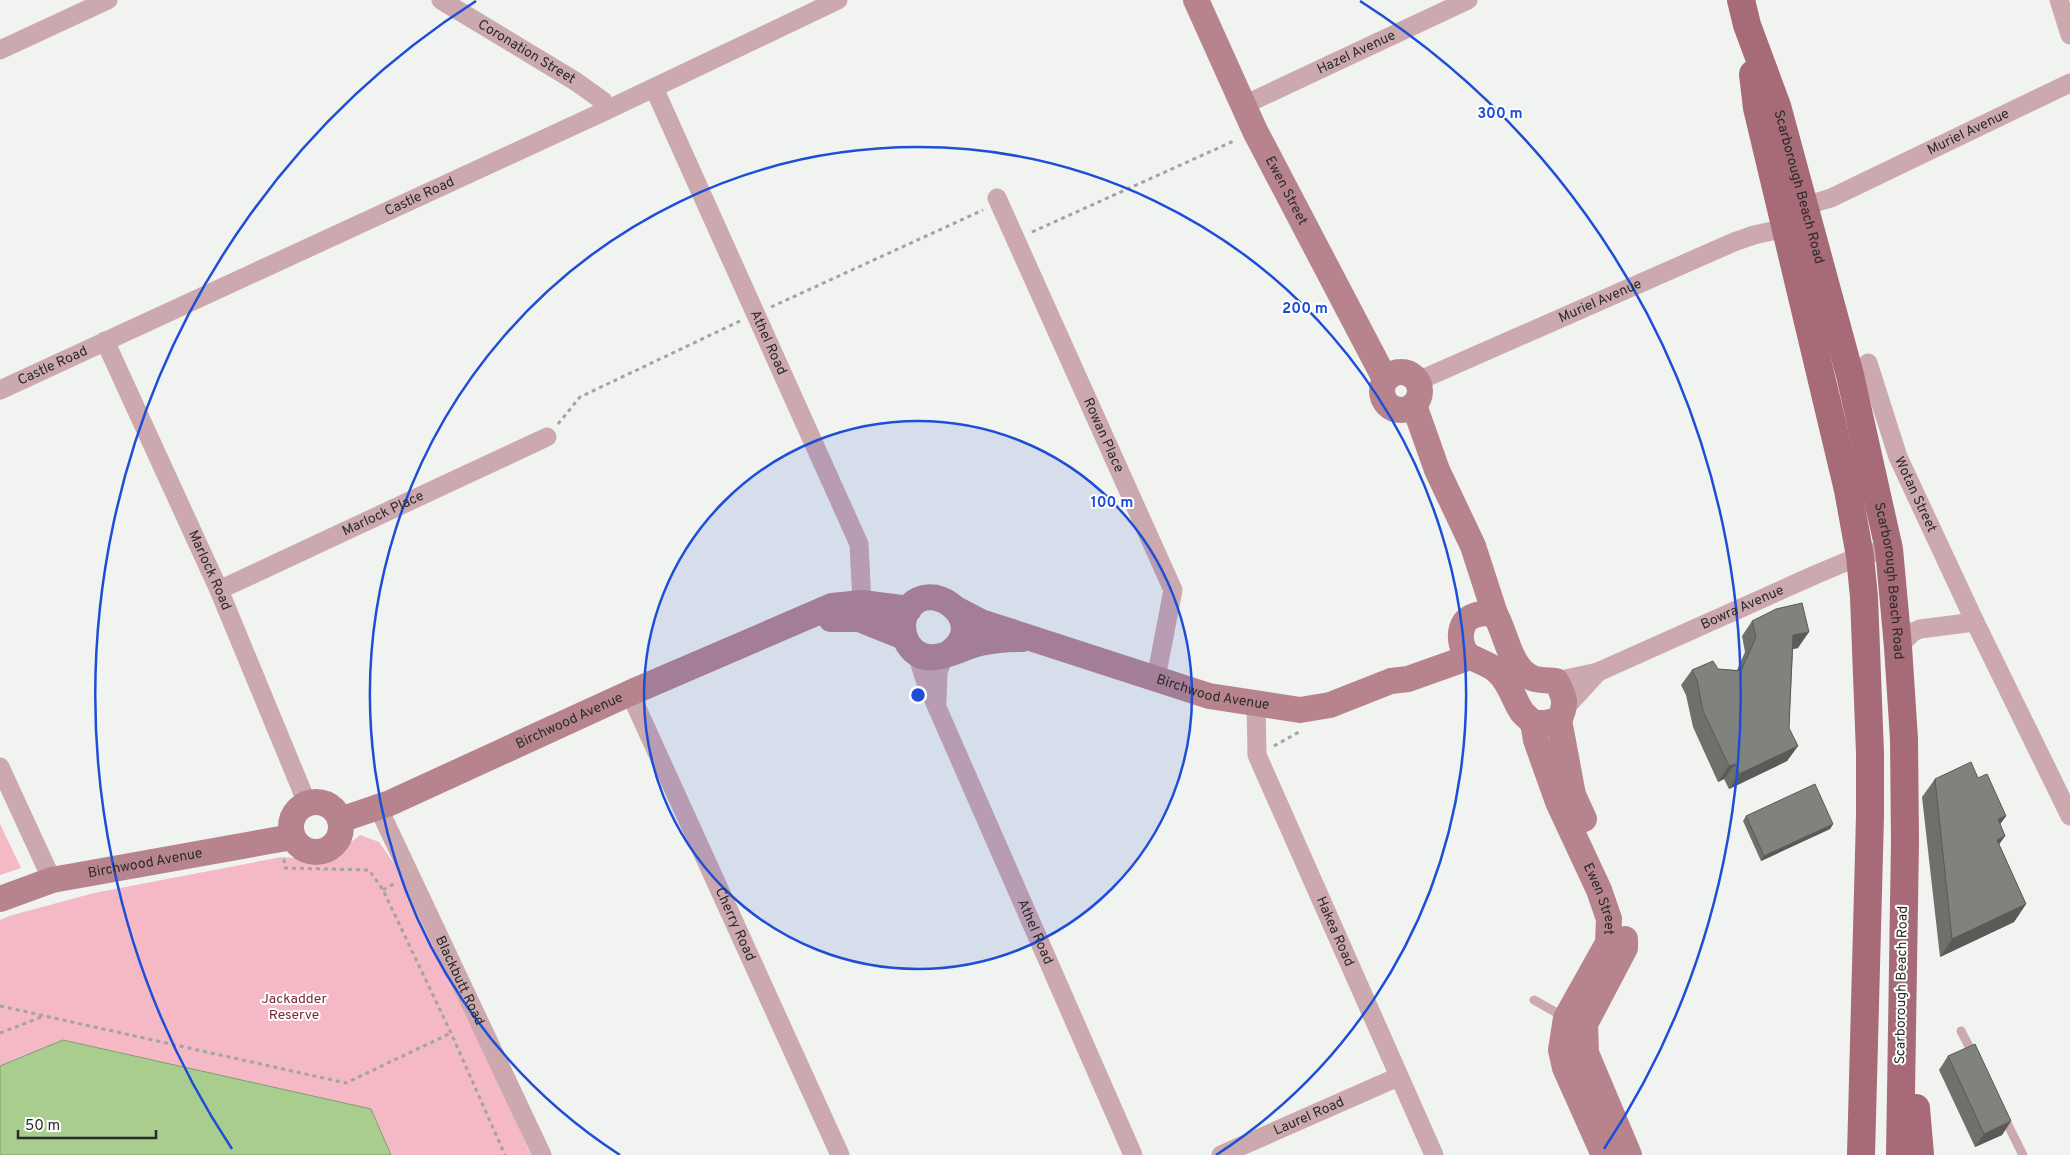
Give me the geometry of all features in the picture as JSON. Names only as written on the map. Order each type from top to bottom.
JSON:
[{"type":"main road","name":"Ewen Street","points":[[1196,0],[1402,390],[1473,546],[1495,614],[1502,626],[1516,666],[1533,678],[1556,681],[1563,692],[1552,717],[1536,740],[1558,802],[1599,890],[1609,919],[1608,943],[1576,1021],[1561,1050],[1565,1068],[1604,1155]]},
{"type":"main road","name":"Ewen Street","points":[[1213,0],[1250,102],[1255,131],[1402,390],[1422,469],[1462,561],[1470,587],[1465,638],[1480,660],[1498,671],[1512,689],[1522,711],[1552,717]]},
{"type":"main road","name":"Scarborough Beach Road","points":[[1744,13],[1757,108],[1790,215],[1850,375],[1889,549],[1904,739],[1904,932],[1900,1155]]},
{"type":"main road","name":"Scarborough Beach Road","points":[[1790,215],[1846,481],[1860,556],[1864,597],[1870,807],[1861,1155]]},
{"type":"main road","name":"Birchwood Avenue","points":[[340,820],[378,807],[630,693],[832,606],[862,602],[909,609],[917,602],[932,598],[943,600],[981,622],[1014,631],[1036,640],[1209,696],[1300,710],[1330,705],[1392,681],[1406,667],[1465,638]]},
{"type":"main road","points":[[909,609],[904,621],[911,645]]},
{"type":"main road","points":[[947,654],[957,646],[962,636],[962,619],[956,609]]},
{"type":"main road","points":[[1465,638],[1477,614],[1495,614]]},
{"type":"main road","name":"Birchwood Avenue","points":[[797,622],[835,618],[859,619],[911,645],[928,658],[947,654],[978,643],[1000,639],[1036,640]]},
{"type":"main road","points":[[321,802],[331,807],[340,820],[340,833],[334,845],[321,852],[308,851],[287,838],[294,813],[307,803],[321,802]]},
{"type":"main road","name":"Birchwood Avenue","points":[[0,899],[52,880],[287,838]]},
{"type":"main road","points":[[1904,932],[1920,1155]]},
{"type":"main road","name":"Ewen Street","points":[[1576,1021],[1586,1053],[1629,1155]]},
{"type":"street","points":[[0,50],[108,0]]},
{"type":"street","name":"Coronation Street","points":[[440,0],[575,81],[603,101],[607,110]]},
{"type":"street","name":"Castle Road","points":[[0,390],[607,110],[838,0]]},
{"type":"street","name":"Hazel Avenue","points":[[1250,102],[1468,0]]},
{"type":"street","points":[[2059,0],[2070,35]]},
{"type":"street","name":"Muriel Avenue","points":[[1402,390],[1734,242],[1754,235],[1790,215],[1831,198],[2070,83]]},
{"type":"street","name":"Athel Road","points":[[654,88],[859,544],[862,602]]},
{"type":"street","name":"Rowan Place","points":[[997,198],[1173,590],[1156,678]]},
{"type":"street","name":"Marlock Road","points":[[105,342],[219,590],[307,803]]},
{"type":"street","name":"Wotan Street","points":[[1868,363],[1898,457],[1975,622],[2069,810]]},
{"type":"street","name":"Marlock Place","points":[[219,590],[547,437]]},
{"type":"street","name":"Bowra Avenue","points":[[1556,681],[1598,672],[1860,556],[1889,549]]},
{"type":"street","points":[[1898,647],[1913,632],[1920,629],[1975,622]]},
{"type":"street","name":"Athel Road","points":[[911,645],[1133,1155]]},
{"type":"street","name":"Athel Road","points":[[937,708],[938,672],[947,654]]},
{"type":"street","name":"Bowra Avenue","points":[[1552,717],[1598,672]]},
{"type":"street","name":"Cherry Road","points":[[630,693],[840,1155]]},
{"type":"street","name":"Hakea Road","points":[[1256,704],[1257,755],[1434,1155]]},
{"type":"street","points":[[0,768],[52,880]]},
{"type":"street","name":"Blackbutt Road","points":[[378,807],[542,1155]]},
{"type":"street","name":"Laurel Road","points":[[1221,1155],[1398,1076]]},
{"type":"lane","points":[[1534,1000],[1576,1021]]},
{"type":"lane","points":[[1961,1031],[1979,1066]]},
{"type":"lane","points":[[2000,1110],[2023,1155]]},
{"type":"path","points":[[1016,239],[1255,131]]},
{"type":"path","points":[[1257,755],[1306,728]]},
{"type":"path","points":[[287,838],[285,868],[369,870],[383,890],[451,1033],[505,1155]]},
{"type":"path","points":[[0,1006],[346,1083],[451,1033]]},
{"type":"path","points":[[0,1033],[45,1016]]},
{"type":"green space","points":[[0,824],[21,868],[0,875]]},
{"type":"green space","name":"Jackadder Reserve","points":[[360,835],[379,842],[414,893],[531,1155],[0,1155],[0,920],[94,893],[282,857],[328,860]]},
{"type":"shaded area","points":[[63,1040],[371,1109],[391,1155],[0,1155],[0,1066]]},
{"type":"building","points":[[1802,603],[1809,632],[1793,635],[1789,728],[1798,746],[1739,774],[1735,764],[1729,766],[1703,711],[1697,680],[1692,670],[1713,661],[1718,669],[1741,671],[1756,637],[1752,621],[1776,609]]},
{"type":"building","points":[[1971,762],[1978,778],[1987,774],[2006,816],[1998,819],[2005,836],[1997,840],[2026,904],[1952,939],[1935,779]]},
{"type":"building","points":[[1815,784],[1833,824],[1764,856],[1746,816]]},
{"type":"building","points":[[1975,1044],[2011,1121],[1984,1134],[1948,1056]]}]
